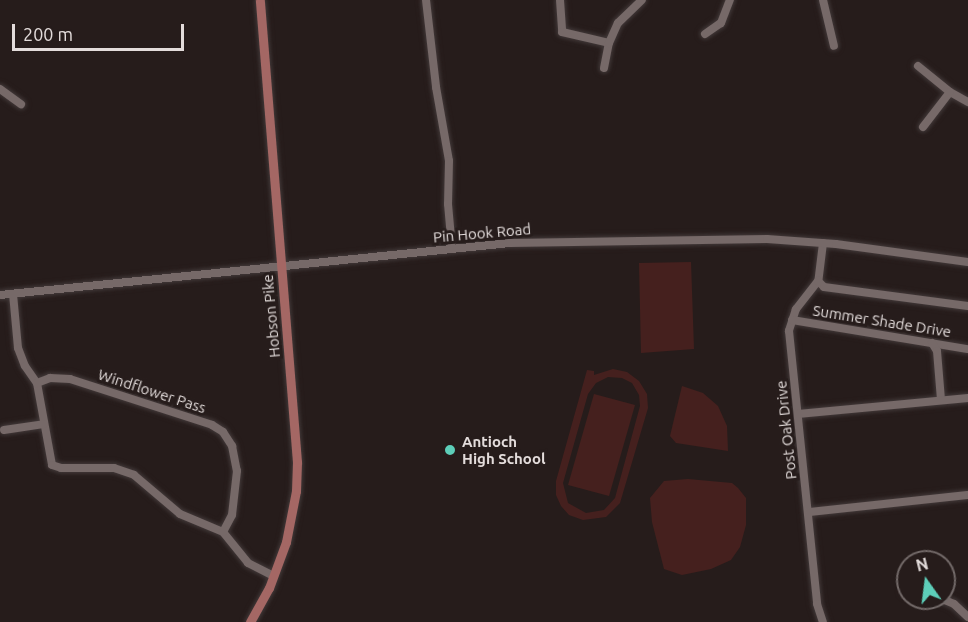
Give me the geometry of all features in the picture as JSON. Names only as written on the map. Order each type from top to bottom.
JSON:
[{"type":"main road","name":"Hobson Pike","points":[[250,622],[274,576],[291,520],[297,462],[260,0]]},
{"type":"street","points":[[426,0],[436,87],[449,161],[448,204],[452,249]]},
{"type":"street","points":[[560,0],[562,32],[609,43]]},
{"type":"street","points":[[604,68],[609,43],[618,24],[642,0]]},
{"type":"street","points":[[705,34],[721,23],[729,0]]},
{"type":"street","points":[[824,0],[834,46]]},
{"type":"street","points":[[918,66],[950,92],[968,102]]},
{"type":"street","points":[[0,89],[21,104]]},
{"type":"street","points":[[923,127],[950,92]]},
{"type":"street","name":"Pin Hook Road","points":[[0,295],[510,243],[738,238],[823,243],[968,262]]},
{"type":"street","points":[[823,243],[818,281],[824,287],[968,306]]},
{"type":"street","name":"Post Oak Drive","points":[[818,281],[796,309],[789,331],[818,604],[823,622]]},
{"type":"street","points":[[13,294],[18,348],[25,366],[37,383],[50,461],[56,467],[102,466],[125,471],[147,484],[180,514],[224,532],[248,563],[274,576]]},
{"type":"street","name":"Summer Shade Drive","points":[[792,320],[968,349]]},
{"type":"street","points":[[932,343],[937,351],[941,400]]},
{"type":"street","name":"Windflower Pass","points":[[37,383],[50,378],[70,379],[212,425],[223,432],[232,446],[237,471],[232,515],[224,532]]},
{"type":"street","points":[[798,414],[968,398]]},
{"type":"street","points":[[4,430],[44,424]]},
{"type":"street","points":[[809,512],[968,495]]},
{"type":"street","points":[[956,606],[968,617]]},
{"type":"shaded area","points":[[691,262],[694,349],[641,353],[639,263]]},
{"type":"shaded area","points":[[613,369],[627,372],[639,381],[647,394],[648,408],[620,503],[606,517],[583,520],[569,515],[561,506],[556,495],[556,481],[587,370],[594,371],[594,375]],"holes":[[[608,377],[622,378],[632,383],[639,395],[640,406],[615,498],[604,510],[586,513],[568,503],[563,483],[588,394],[596,383]]]},
{"type":"shaded area","points":[[682,386],[703,393],[718,406],[727,426],[728,451],[676,443],[670,436]]},
{"type":"shaded area","points":[[594,394],[635,405],[609,496],[568,485]]},
{"type":"shaded area","points":[[688,479],[732,483],[746,498],[746,525],[740,547],[731,560],[711,569],[682,575],[664,569],[652,522],[650,498],[664,481]]},
{"type":"place","name":"Antioch High School","points":[[450,450]]}]
